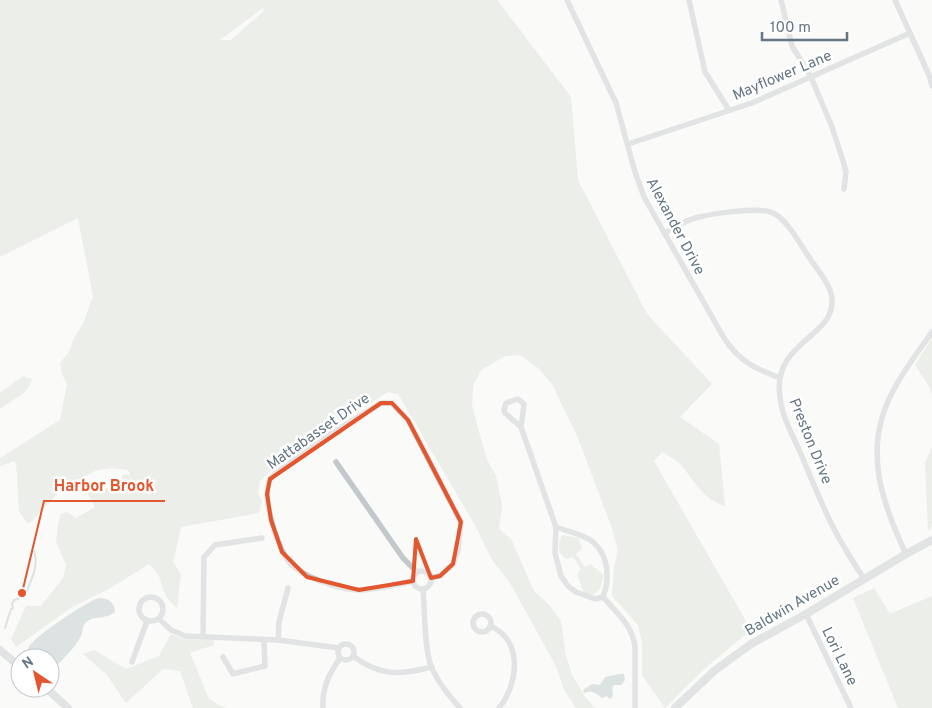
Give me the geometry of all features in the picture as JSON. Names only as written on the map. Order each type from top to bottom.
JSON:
[{"type":"street","name":"Alexander Drive","points":[[567,0],[610,89],[621,117],[641,190],[664,233],[724,338],[735,353],[751,366],[780,378]]},
{"type":"street","points":[[689,0],[705,72],[729,110]]},
{"type":"street","points":[[781,0],[792,46],[811,77],[832,127],[846,172],[844,189]]},
{"type":"street","points":[[895,0],[929,75],[932,86]]},
{"type":"street","name":"Mayflower Lane","points":[[628,144],[765,98],[910,33]]},
{"type":"street","name":"Preston Drive","points":[[664,233],[694,219],[753,209],[767,210],[774,213],[785,223],[828,286],[832,303],[826,320],[786,361],[780,378],[779,396],[784,414],[832,525],[864,579]]},
{"type":"street","points":[[906,554],[888,514],[880,488],[877,461],[879,434],[886,406],[892,393],[932,332]]},
{"type":"street","points":[[521,427],[505,413],[504,406],[508,402],[518,400],[523,403],[521,427],[556,527],[556,561],[564,581],[573,590],[581,594],[595,599],[603,597]]},
{"type":"street","name":"Mattabasset Drive","points":[[413,581],[388,587],[359,590],[307,577],[289,563],[282,552],[271,520],[266,494],[270,480],[285,466],[324,438],[381,402],[392,403],[408,420],[461,522],[458,550],[453,564],[440,576],[431,578],[430,584],[423,589]]},
{"type":"street","points":[[336,462],[403,558],[417,572]]},
{"type":"street","points":[[556,527],[592,542],[602,554],[607,564],[603,597],[628,626],[634,639],[635,708]]},
{"type":"street","points":[[203,637],[204,557],[215,544],[262,538]]},
{"type":"street","name":"Baldwin Avenue","points":[[675,708],[714,671],[740,651],[932,540]]},
{"type":"street","points":[[431,578],[427,572],[417,572],[414,575],[413,581],[416,586],[423,589],[428,650],[432,667],[446,691],[460,708]]},
{"type":"street","points":[[278,640],[279,622],[288,588]]},
{"type":"street","points":[[148,597],[157,598],[161,602],[163,611],[159,619],[147,621],[141,617],[139,608],[143,600],[148,597]]},
{"type":"street","name":"Lori Lane","points":[[806,614],[851,708]]},
{"type":"street","points":[[159,619],[171,630],[185,636],[278,640],[339,648],[344,644],[350,645],[354,650],[353,656],[349,660],[342,660],[340,658]]},
{"type":"street","points":[[132,662],[147,621]]},
{"type":"street","points":[[490,626],[503,633],[514,658],[514,680],[505,701],[499,708]]},
{"type":"street","points":[[222,656],[233,674],[265,666],[264,640]]},
{"type":"street","points":[[323,708],[324,686],[330,672],[340,658],[339,648]]},
{"type":"street","points":[[0,650],[10,658]]},
{"type":"street","points":[[353,656],[367,667],[383,672],[409,673],[432,667]]},
{"type":"street","points":[[57,698],[68,708]]},
{"type":"highlighted area","points":[[381,403],[392,403],[408,420],[461,522],[453,564],[440,576],[431,578],[416,539],[413,581],[359,590],[307,577],[282,552],[271,520],[267,494],[270,479]]},
{"type":"shaded area","points":[[0,0],[499,0],[571,97],[578,180],[647,314],[712,384],[680,417],[719,444],[725,506],[717,503],[704,493],[685,469],[669,456],[662,452],[654,461],[751,630],[703,670],[665,708],[642,675],[642,643],[638,625],[612,596],[614,567],[618,551],[612,528],[578,438],[552,384],[538,368],[520,355],[505,356],[481,370],[473,386],[472,406],[487,460],[496,476],[502,505],[499,529],[511,539],[534,591],[551,607],[561,621],[566,656],[572,675],[585,697],[595,708],[576,708],[564,690],[556,666],[510,583],[492,560],[475,525],[398,394],[388,392],[284,458],[260,481],[258,493],[262,501],[259,513],[181,527],[173,562],[181,574],[177,608],[167,597],[158,575],[149,564],[109,589],[72,607],[16,647],[11,639],[26,606],[41,606],[63,578],[66,565],[56,542],[61,514],[67,512],[76,518],[95,507],[87,493],[91,490],[122,486],[122,475],[130,475],[128,470],[111,468],[97,470],[64,487],[30,523],[27,523],[19,511],[15,461],[0,466],[0,458],[60,420],[67,384],[62,374],[60,363],[69,352],[74,338],[83,324],[93,296],[78,218],[0,257]],"holes":[[[263,8],[264,11],[231,40],[220,40]]]},
{"type":"shaded area","points":[[932,338],[932,395],[930,388],[915,365]]},
{"type":"shaded area","points":[[23,376],[33,379],[25,392],[0,409],[0,393]]},
{"type":"shaded area","points":[[932,447],[932,526],[928,531],[925,463]]},
{"type":"shaded area","points":[[562,535],[579,538],[582,549],[576,554],[585,567],[590,564],[604,575],[600,589],[593,595],[584,593],[577,574],[581,569],[573,557],[566,559],[559,552],[559,543]]},
{"type":"shaded area","points":[[874,588],[890,614],[932,596],[932,708],[898,708],[853,598]]},
{"type":"shaded area","points":[[98,598],[105,599],[110,601],[115,612],[86,622],[79,640],[60,663],[60,648],[29,648],[40,636],[83,606]]},
{"type":"shaded area","points":[[171,634],[183,639],[214,640],[214,645],[190,653],[209,699],[225,708],[193,708],[180,671],[163,669],[126,703],[107,675],[83,654],[94,650],[126,669],[159,656]]},
{"type":"shaded area","points":[[624,674],[625,680],[621,685],[614,685],[612,688],[613,696],[610,699],[607,696],[602,698],[592,692],[584,693],[583,690],[592,684],[600,685],[605,677]]},
{"type":"waterway","points":[[5,628],[14,600],[27,591],[31,581],[36,561],[34,551]]},
{"type":"place","name":"Harbor Brook","points":[[22,593]]}]
